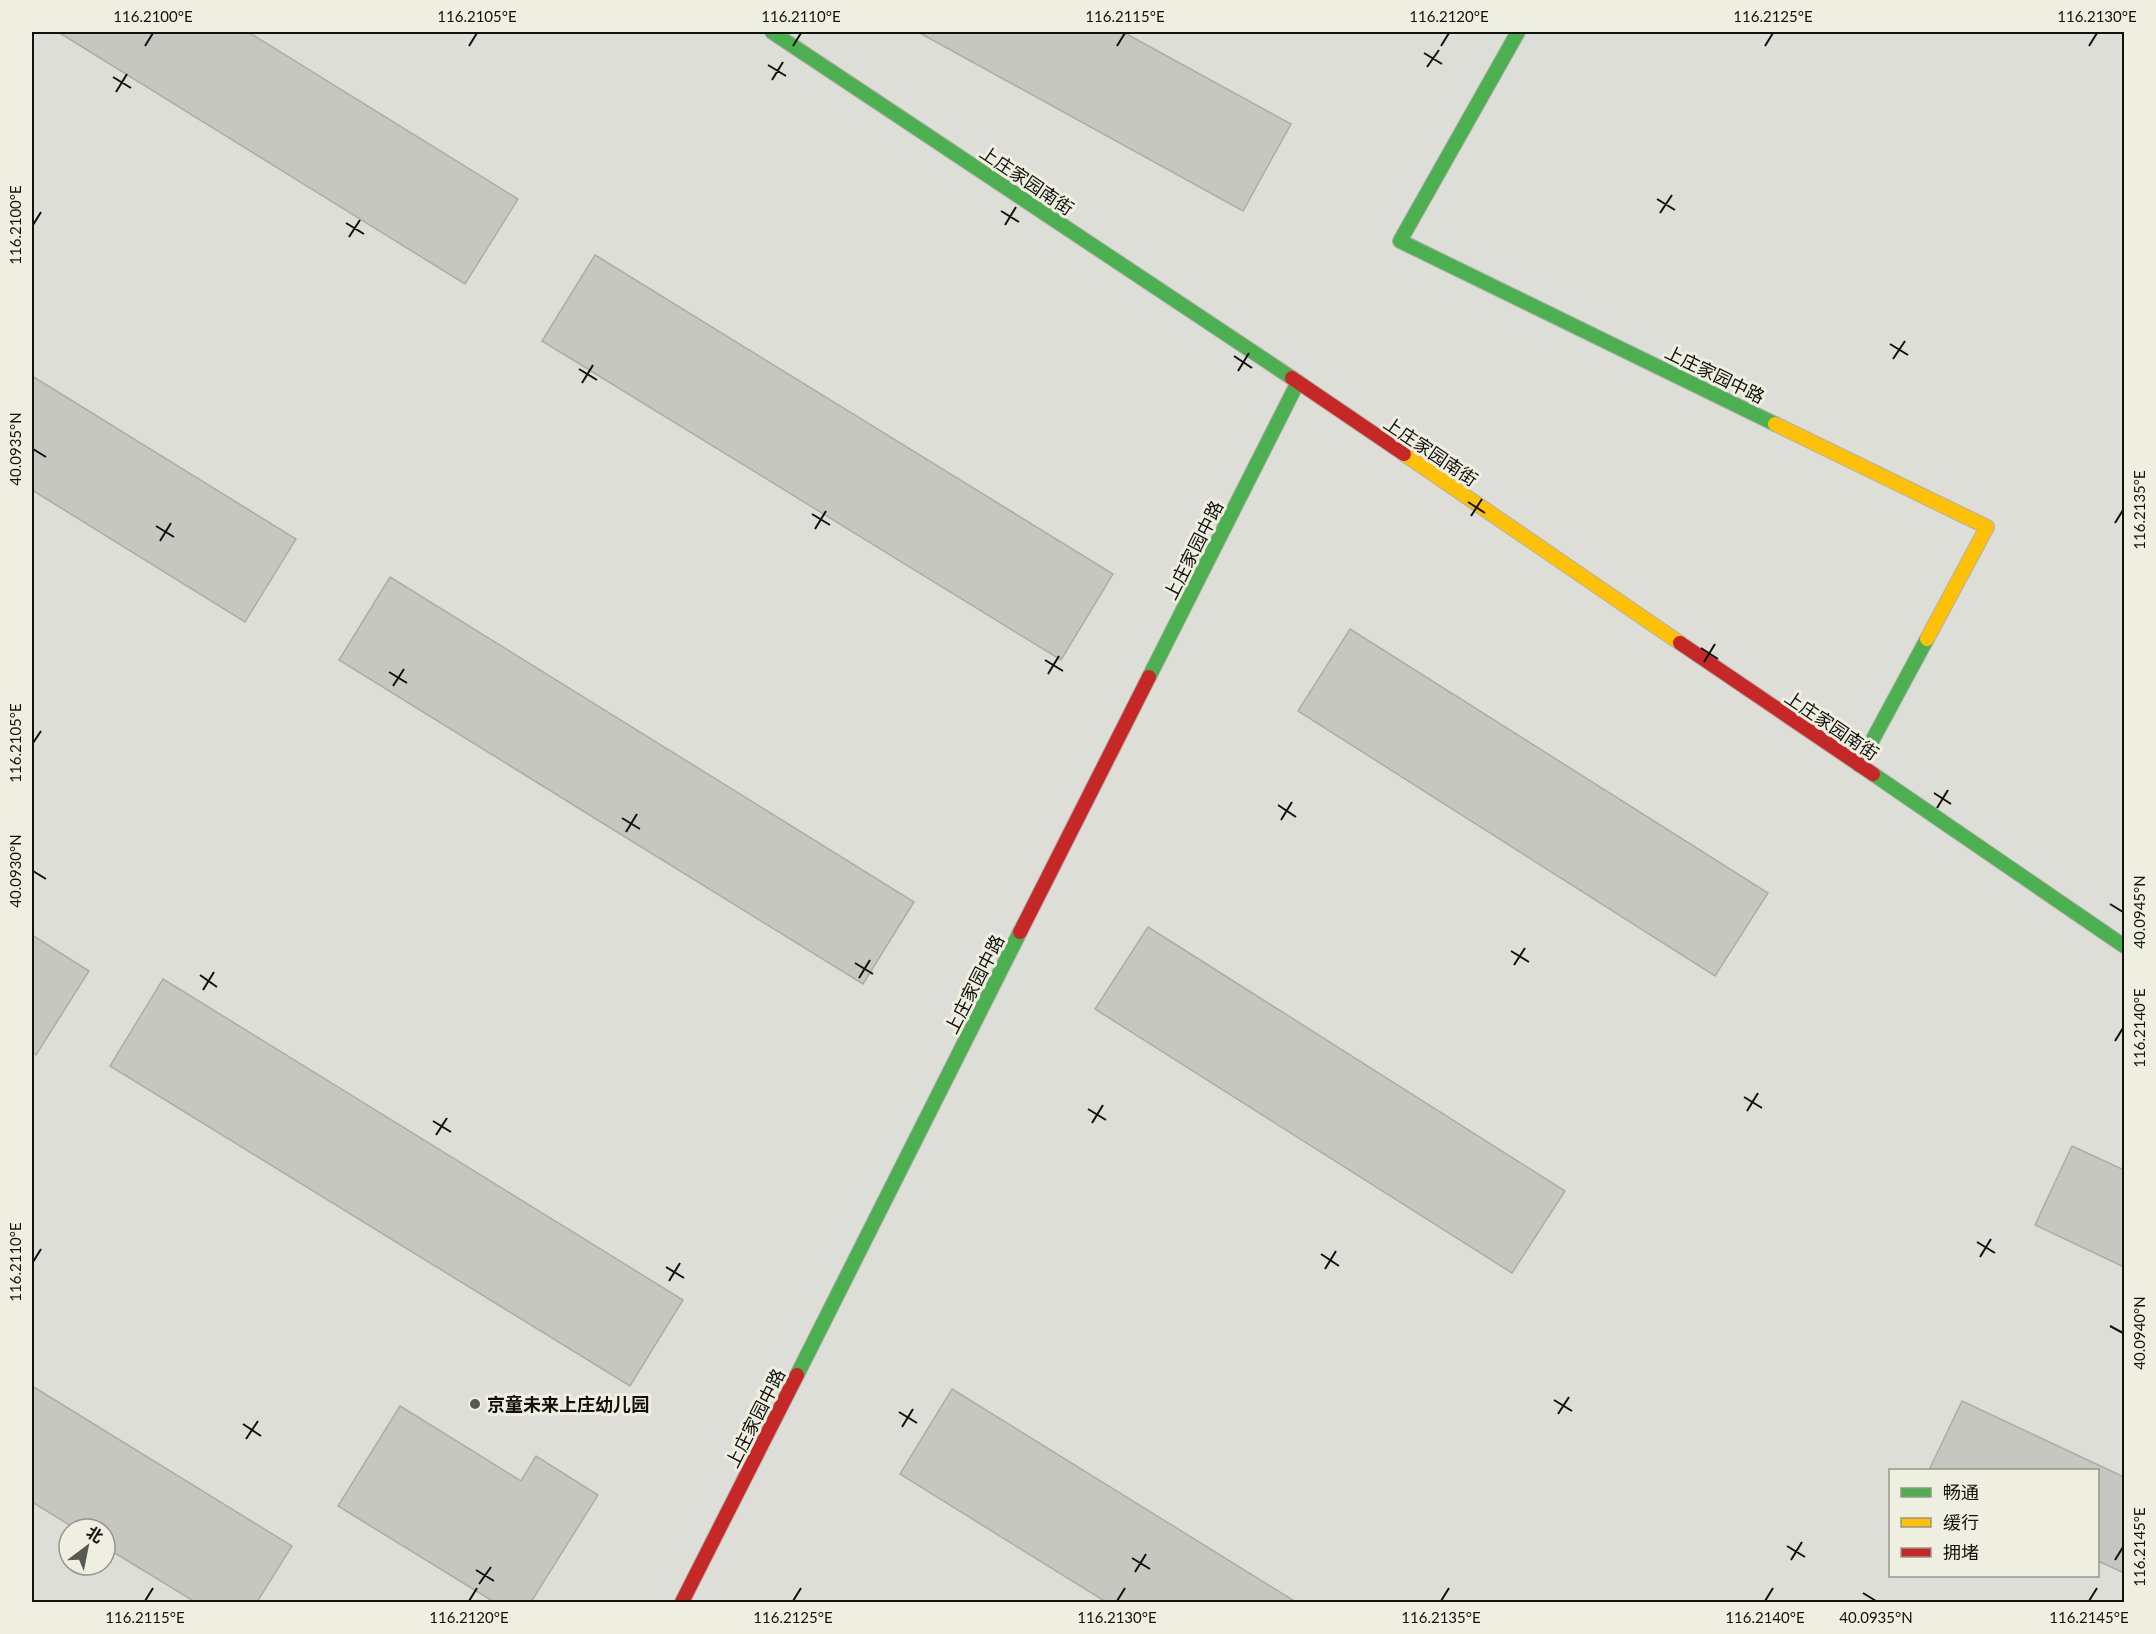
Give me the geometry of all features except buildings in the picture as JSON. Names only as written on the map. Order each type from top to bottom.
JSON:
[{"type":"street","name":"上庄家园南街","points":[[772,32],[1298,382],[2124,946]]},
{"type":"street","name":"上庄家园中路","points":[[1518,32],[1400,241],[1987,527],[1859,765]]},
{"type":"street","name":"上庄家园中路","points":[[682,1602],[1298,382]]},
{"type":"traffic: fast","points":[[772,32],[1292,378]]},
{"type":"traffic: fast","points":[[1518,32],[1400,241],[1775,424]]},
{"type":"traffic: fast","points":[[1149,677],[1298,382]]},
{"type":"traffic: fast","points":[[1859,765],[1927,639]]},
{"type":"traffic: fast","points":[[1873,774],[2124,946]]},
{"type":"traffic: fast","points":[[797,1375],[1020,932]]},
{"type":"traffic: slow","points":[[1775,424],[1987,527],[1927,639]]},
{"type":"traffic: slow","points":[[1404,454],[1680,643]]},
{"type":"traffic: jam","points":[[1292,378],[1404,454]]},
{"type":"traffic: jam","points":[[1680,643],[1873,774]]},
{"type":"traffic: jam","points":[[1020,932],[1149,677]]},
{"type":"traffic: jam","points":[[682,1602],[797,1375]]},
{"type":"place","name":"京童未来上庄幼儿园","points":[[475,1404]]}]
